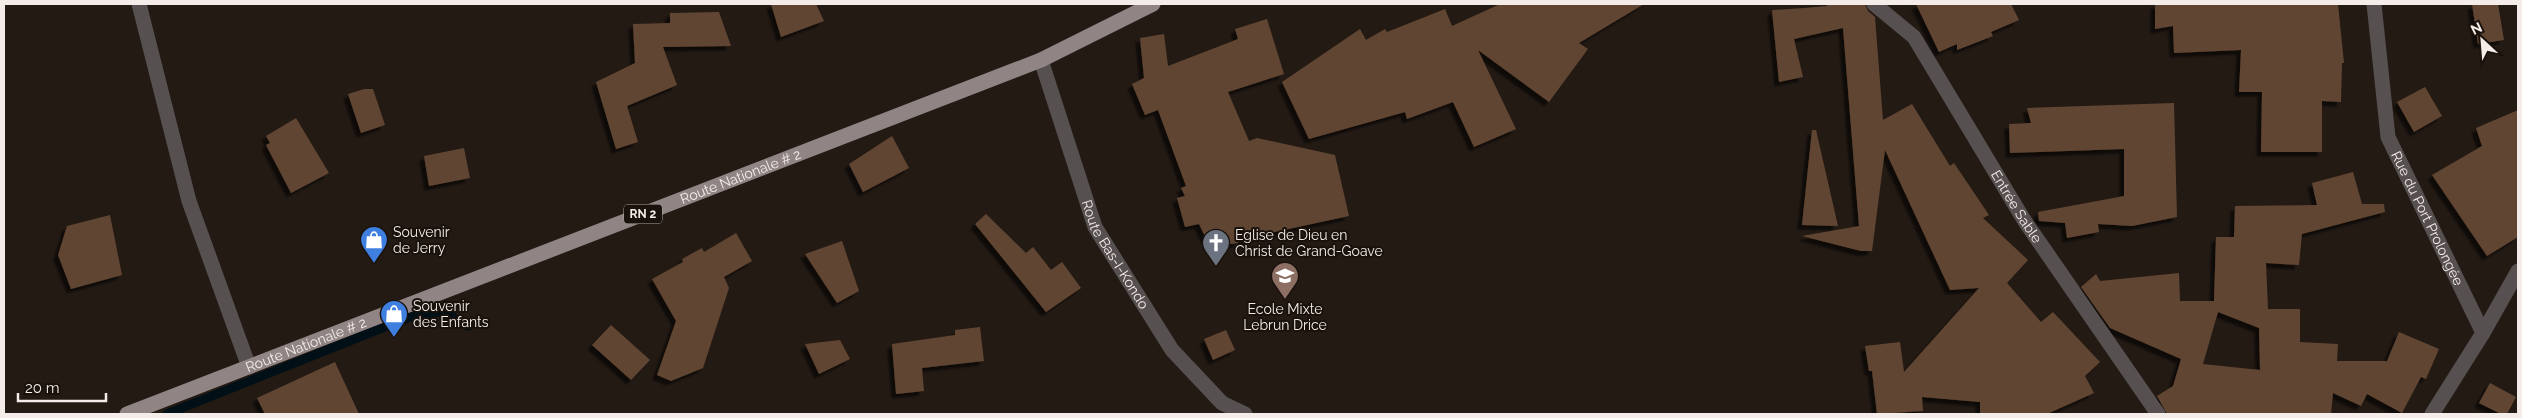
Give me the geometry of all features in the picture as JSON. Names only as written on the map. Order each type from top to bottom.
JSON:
[{"type":"main road","name":"Route Nationale # 2","points":[[127,414],[1041,60],[1153,4]]},
{"type":"street","points":[[139,4],[189,201],[249,366]]},
{"type":"street","name":"Entrée Sable","points":[[1874,4],[1914,37],[2024,220],[2158,414]]},
{"type":"street","name":"Rue du Port Prolongée","points":[[2374,4],[2388,136],[2483,332]]},
{"type":"street","name":"Route Bas-I-Kondo","points":[[1041,60],[1095,227],[1172,350],[1222,403],[1245,414]]},
{"type":"street","points":[[2432,414],[2518,271]]},
{"type":"building","points":[[771,4],[816,4],[824,21],[781,37]]},
{"type":"building","points":[[1500,4],[1644,4],[1579,43],[1588,49],[1549,102],[1478,50],[1516,129],[1474,147],[1453,102],[1407,119],[1405,112],[1309,139],[1282,82],[1360,29],[1366,40],[1385,29],[1387,32],[1445,9],[1452,26]]},
{"type":"building","points":[[1827,4],[1865,4],[1868,11],[1875,17],[1883,120],[1912,104],[1950,166],[1954,163],[1989,215],[1983,218],[2028,260],[2007,283],[2041,322],[2053,312],[2100,362],[2085,376],[2094,393],[2047,414],[1980,413],[1980,402],[1922,397],[1923,411],[1877,414],[1872,371],[1869,371],[1865,346],[1900,342],[1904,372],[1979,288],[1950,290],[1885,150],[1872,251],[1861,251],[1802,236],[1859,226],[1843,28],[1794,39],[1803,77],[1779,82],[1772,10],[1827,6]]},
{"type":"building","points":[[1916,4],[2011,4],[2019,20],[1991,32],[1993,36],[1957,50],[1957,44],[1939,52]]},
{"type":"building","points":[[2155,4],[2338,4],[2344,63],[2342,63],[2341,102],[2322,101],[2322,152],[2261,152],[2262,92],[2239,92],[2241,50],[2174,53],[2173,26],[2155,29]]},
{"type":"building","points":[[2472,4],[2498,4],[2504,40],[2478,44]]},
{"type":"building","points":[[719,12],[731,46],[663,47],[677,85],[627,106],[638,142],[616,149],[596,82],[635,63],[633,24],[670,23],[670,13]]},
{"type":"building","points":[[1267,19],[1284,74],[1228,92],[1249,141],[1257,138],[1335,155],[1349,216],[1238,240],[1238,243],[1210,247],[1199,224],[1185,227],[1177,198],[1185,196],[1181,188],[1186,186],[1158,110],[1145,115],[1132,84],[1144,78],[1140,38],[1164,34],[1168,66],[1238,39],[1235,29]]},
{"type":"building","points":[[2425,87],[2442,116],[2414,132],[2397,102]]},
{"type":"building","points":[[364,89],[373,89],[385,125],[361,133],[348,94]]},
{"type":"building","points":[[2174,103],[2177,217],[2132,226],[2098,224],[2099,232],[2067,238],[2065,223],[2039,221],[2038,212],[2124,196],[2124,149],[2010,153],[2009,124],[2031,123],[2027,108]]},
{"type":"building","points":[[2518,110],[2518,237],[2487,256],[2432,175],[2482,146],[2476,128]]},
{"type":"building","points":[[296,118],[329,173],[291,193],[266,145],[270,143],[266,136]]},
{"type":"building","points":[[1812,130],[1816,130],[1838,226],[1802,225]]},
{"type":"building","points":[[892,136],[909,168],[863,192],[849,164]]},
{"type":"building","points":[[464,148],[470,178],[429,186],[424,156]]},
{"type":"building","points":[[2353,172],[2362,204],[2384,204],[2385,212],[2302,234],[2299,265],[2266,263],[2268,309],[2300,309],[2300,342],[2338,344],[2337,361],[2387,361],[2399,332],[2439,349],[2426,379],[2421,377],[2402,413],[2367,394],[2361,406],[2333,393],[2331,414],[2167,414],[2157,396],[2173,386],[2181,359],[2110,328],[2081,287],[2096,274],[2100,281],[2179,273],[2180,301],[2214,301],[2216,237],[2234,237],[2235,206],[2317,205],[2312,183]],"holes":[[[2218,312],[2259,328],[2260,370],[2203,364]]]},
{"type":"building","points":[[986,214],[1026,253],[1033,247],[1051,270],[1062,262],[1081,288],[1046,312],[975,224]]},
{"type":"building","points":[[110,215],[122,275],[71,289],[58,255],[67,226]]},
{"type":"building","points":[[736,233],[752,261],[724,277],[729,288],[703,368],[671,381],[657,375],[676,321],[652,279],[683,262],[682,259],[702,248],[704,252]]},
{"type":"building","points":[[842,241],[859,291],[837,303],[805,254]]},
{"type":"building","points":[[611,325],[650,360],[631,380],[592,345]]},
{"type":"building","points":[[980,327],[984,361],[922,368],[924,391],[896,394],[892,344],[955,335],[955,330]]},
{"type":"building","points":[[1226,330],[1235,350],[1213,360],[1204,339]]},
{"type":"building","points":[[840,340],[850,359],[819,374],[805,344]]},
{"type":"building","points":[[335,362],[359,414],[265,414],[257,398]]},
{"type":"building","points":[[2490,383],[2516,397],[2507,414],[2501,414],[2479,403]]},
{"type":"waterway","points":[[167,414],[415,315],[447,311],[458,322],[468,326]]},
{"type":"place","name":"Souvenir de Jerry","points":[[374,264]]},
{"type":"place","name":"Eglise de Dieu en Christ de Grand-Goave","points":[[1216,267]]},
{"type":"place","name":"Ecole Mixte Lebrun Drice","points":[[1285,300]]},
{"type":"place","name":"Souvenir des Enfants","points":[[394,338]]}]
